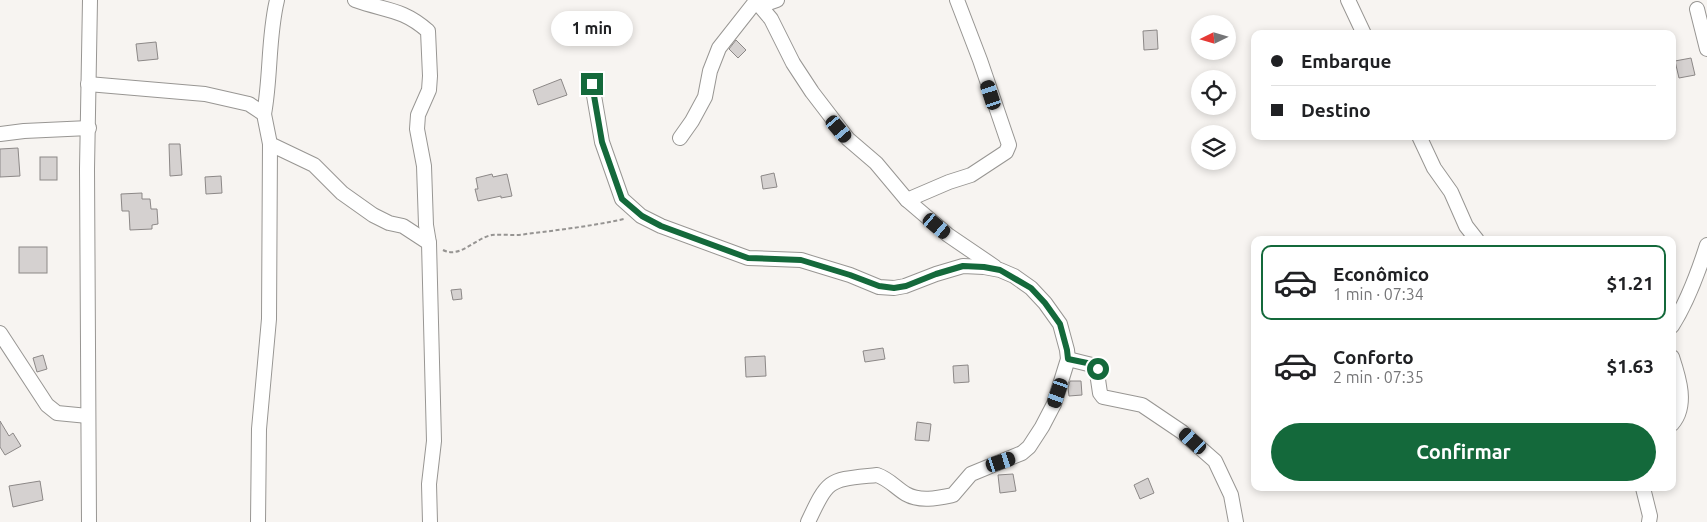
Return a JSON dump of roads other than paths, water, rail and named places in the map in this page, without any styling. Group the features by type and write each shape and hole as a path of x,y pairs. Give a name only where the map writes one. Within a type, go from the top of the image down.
{"street":[{"path":"89,522 87,169 90,0"},
{"path":"258,522 259,429 269,319 270,144 264,114 269,90 271,46 277,0"},
{"path":"355,0 399,12 416,21 428,31 429,90 418,115 417,129 424,166 426,226 429,243 434,441 429,484 430,522"},
{"path":"680,138 692,122 706,97 710,71 719,48 757,2 777,0"},
{"path":"907,200 971,175 1006,152 1009,145 957,0"},
{"path":"1348,0 1362,30"},
{"path":"757,2 771,18 793,62 831,119 848,139 876,163 907,200 959,243 1031,288 1060,324 1068,359 1054,404 1042,427 1022,454 971,474 953,495 933,498 914,498 877,475 836,480 824,490 808,522"},
{"path":"1697,10 1707,49"},
{"path":"88,84 205,94 249,104 264,114"},
{"path":"592,84 602,142 622,199 642,216 661,226 748,258 801,260 879,286 894,288 906,286 963,266 977,266 1000,270"},
{"path":"0,134 89,128"},
{"path":"1421,140 1434,168 1451,192 1466,226 1474,236"},
{"path":"270,144 314,165 342,193 366,210 389,223 402,226 429,243"},
{"path":"953,269 961,258 959,243"},
{"path":"1676,320 1695,279 1707,245"},
{"path":"0,333 46,405 57,413 88,416"},
{"path":"1068,359 1096,366 1098,369 1100,393 1103,396 1142,405 1182,432 1214,461 1231,495 1236,522"},
{"path":"1676,373 1681,394 1681,408 1676,417"},
{"path":"1644,491 1650,516 1649,522"}]}
